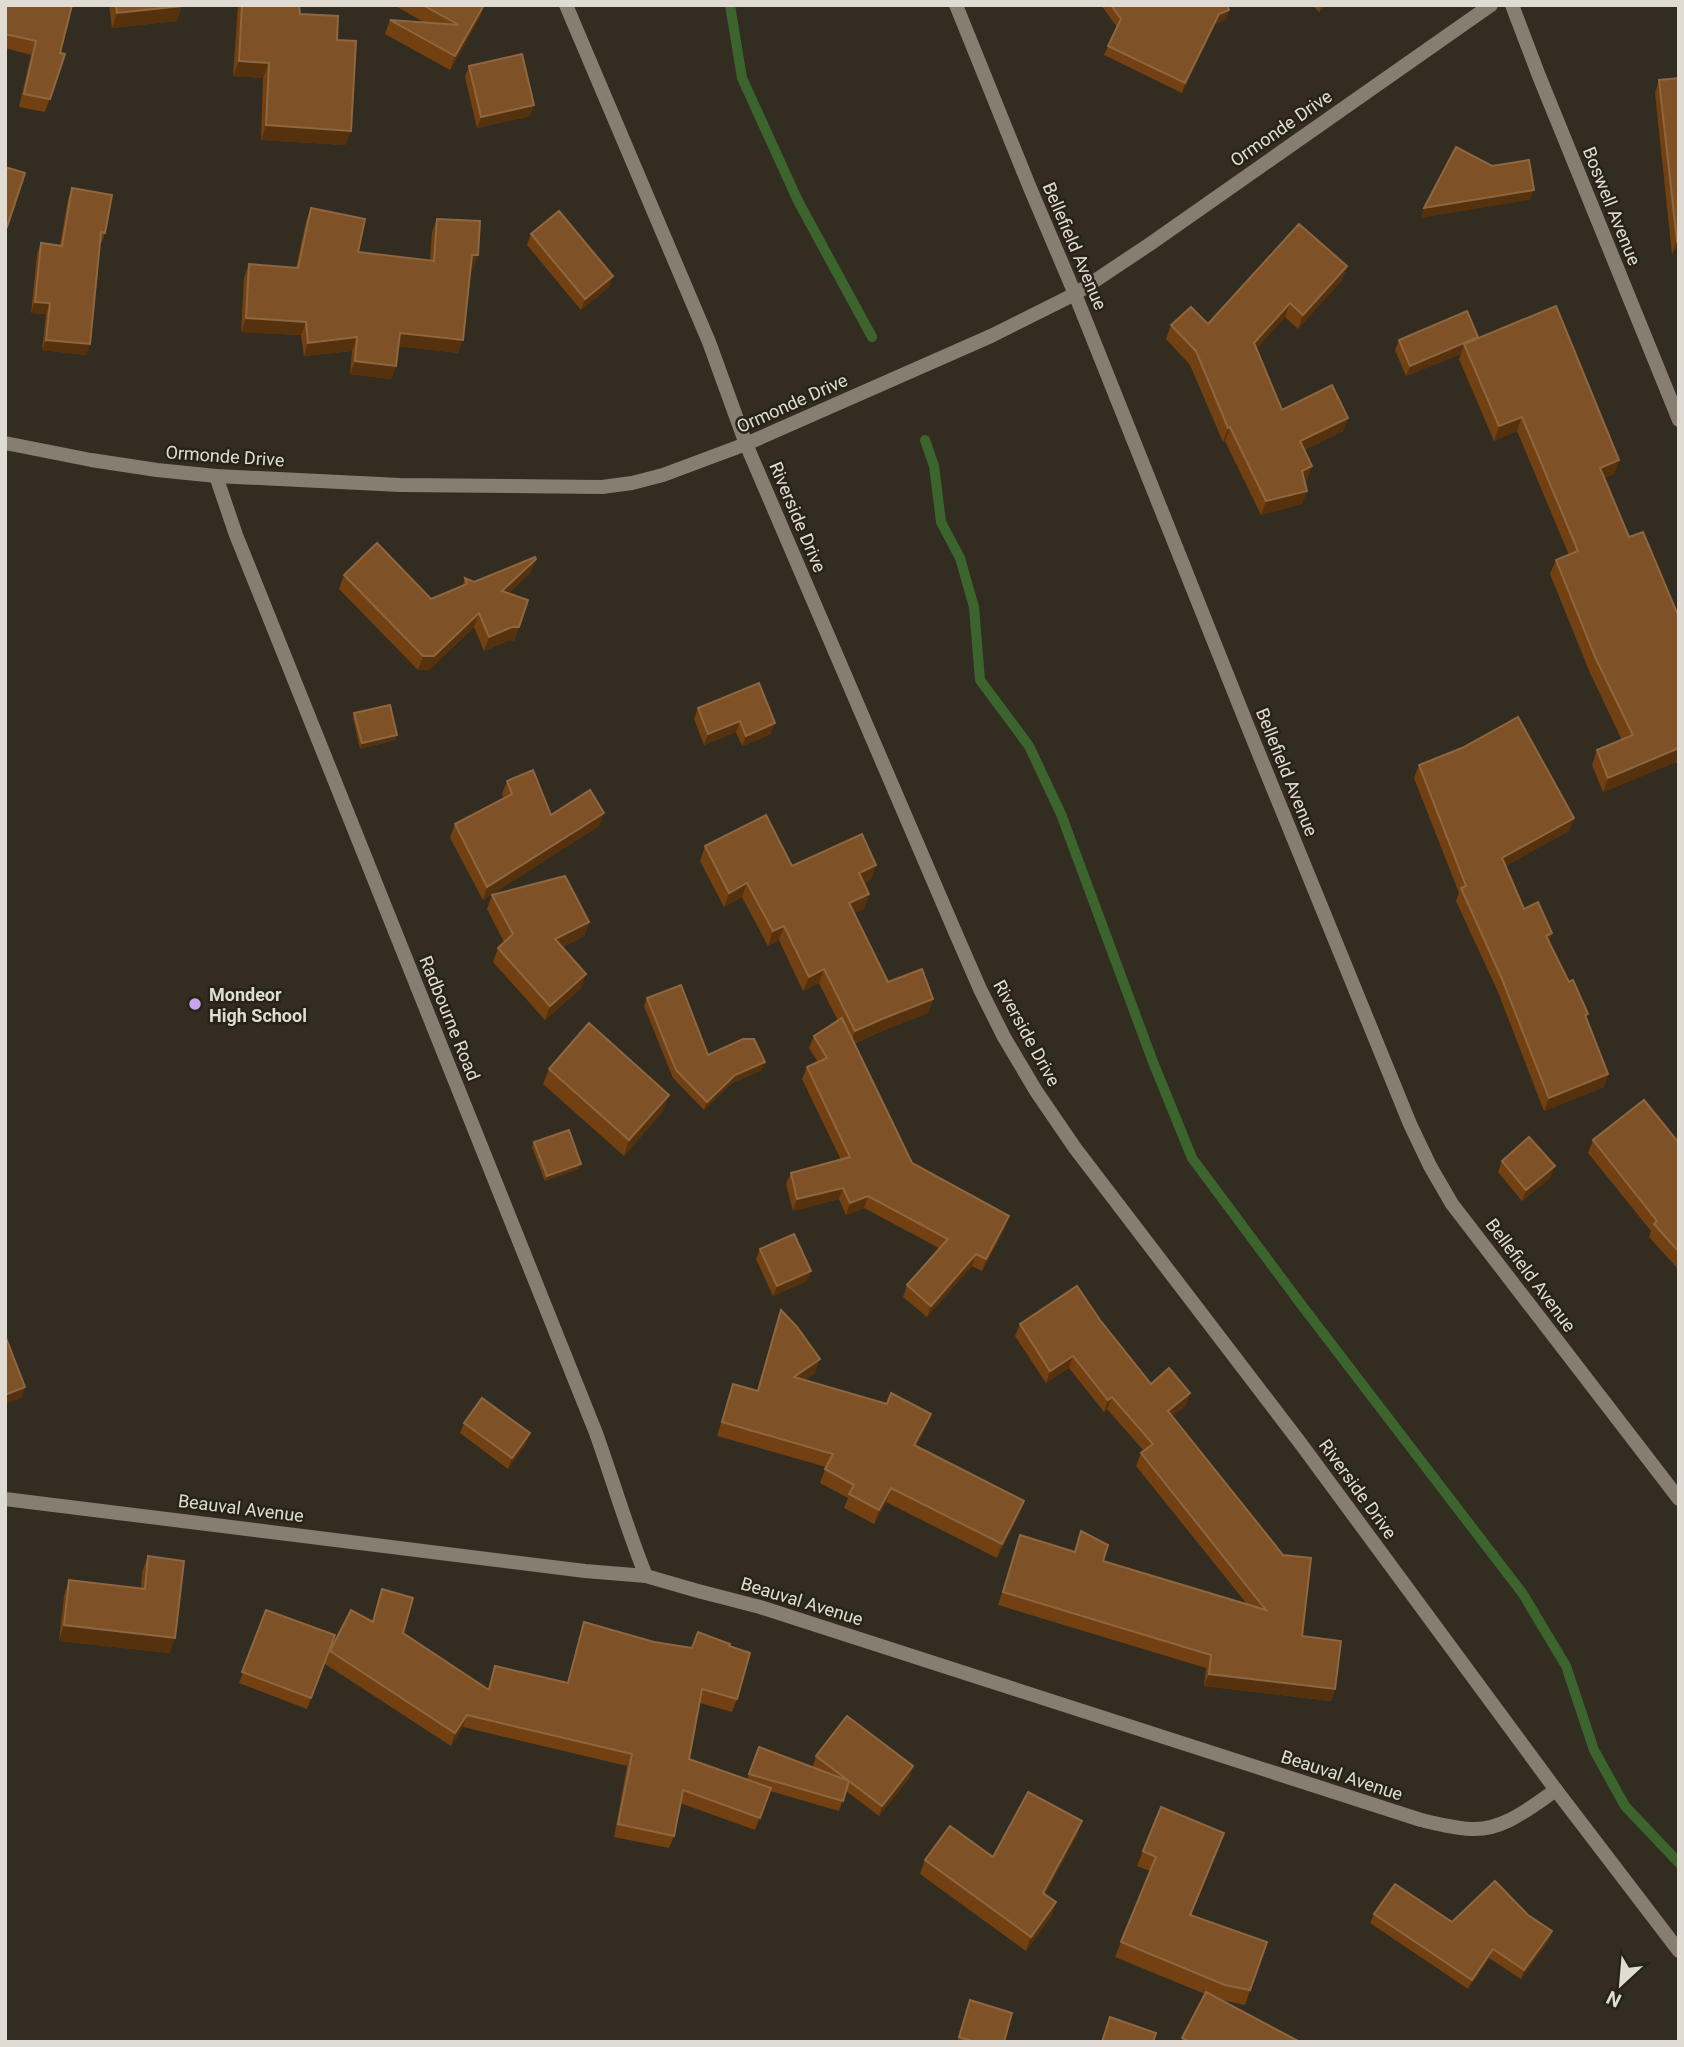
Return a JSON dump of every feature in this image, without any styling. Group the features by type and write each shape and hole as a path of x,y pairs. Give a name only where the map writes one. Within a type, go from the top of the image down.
{"street":[{"name":"Riverside Drive","path":"566,5 709,342 746,444 980,989 1004,1037 1036,1091 1075,1148 1292,1433 1556,1790 1679,1951"},
{"name":"Bellefield Avenue","path":"956,5 1410,1125 1452,1204 1679,1499"},
{"name":"Ormonde Drive","path":"5,443 157,470 216,476 387,485 602,487 632,484 663,475 746,444 991,336 1075,294 1491,5"},
{"name":"Boswell Avenue","path":"1512,5 1679,420"},
{"name":"Radbourne Road","path":"216,476 251,574 596,1433 646,1576"},
{"name":"Beauval Avenue","path":"5,1499 585,1571 646,1576 760,1607 1421,1820 1474,1830 1494,1827 1517,1816 1556,1790"}],"building":[{"path":"5,5 72,5 60,53 65,54 50,99 24,94 36,41 5,34"},
{"path":"116,5 182,5 182,6 117,13"},
{"path":"242,5 299,5 300,14 338,16 337,40 356,41 351,131 266,125 269,63 239,61"},
{"path":"423,5 484,5 455,56 390,20 459,25"},
{"path":"1111,5 1227,5 1229,10 1219,14 1185,83 1108,46 1121,19"},
{"path":"522,54 534,105 481,117 469,66"},
{"path":"1679,78 1679,238 1677,241 1659,80"},
{"path":"1456,147 1492,166 1529,160 1534,190 1424,208"},
{"path":"5,167 25,173 7,227 5,226"},
{"path":"72,188 112,195 105,233 101,232 90,344 46,340 50,303 35,302 41,243 62,246"},
{"path":"311,208 365,219 358,252 434,261 437,219 480,221 478,255 472,255 463,340 400,333 396,366 355,361 357,337 308,343 306,322 246,318 249,264 298,268"},
{"path":"559,211 613,276 585,299 531,234"},
{"path":"1299,224 1347,266 1303,315 1290,303 1254,343 1282,410 1332,385 1348,418 1300,441 1312,466 1302,471 1307,491 1266,501 1230,427 1228,428 1196,351 1171,325 1191,307 1208,324"},
{"path":"1556,306 1619,460 1600,468 1629,537 1643,532 1677,613 1679,612 1679,748 1608,778 1597,750 1633,735 1596,659 1556,560 1578,551 1522,417 1499,426 1464,344"},
{"path":"1467,311 1478,337 1410,366 1399,340"},
{"path":"377,543 431,599 467,584 465,578 474,582 535,557 536,559 502,591 528,600 519,627 512,627 489,637 479,613 434,656 423,656 344,575"},
{"path":"759,683 775,723 746,736 740,721 708,734 698,708"},
{"path":"390,705 397,735 362,743 354,713"},
{"path":"1518,717 1574,818 1502,858 1524,909 1538,902 1552,933 1546,936 1569,982 1573,980 1588,1014 1585,1015 1608,1074 1549,1098 1502,979 1461,888 1466,886 1419,765 1462,748"},
{"path":"533,770 551,815 590,790 604,813 487,887 455,824 512,794 507,781"},
{"path":"766,815 792,866 862,834 876,865 859,873 869,894 849,903 888,982 922,969 933,999 855,1031 824,969 809,977 784,926 773,931 747,883 729,893 705,846"},
{"path":"565,876 589,922 555,939 586,974 550,1006 498,948 513,934 492,895"},
{"path":"681,985 708,1055 743,1039 754,1039 765,1062 735,1075 707,1102 676,1070 647,998"},
{"path":"842,1018 912,1163 1009,1216 986,1259 976,1254 931,1306 907,1285 948,1239 868,1196 850,1203 843,1188 797,1199 791,1173 850,1157 807,1067 827,1058 814,1036"},
{"path":"589,1023 669,1095 629,1140 549,1069"},
{"path":"1644,1100 1679,1143 1679,1252 1654,1224 1657,1221 1593,1140"},
{"path":"569,1130 581,1164 547,1176 534,1142"},
{"path":"1529,1137 1555,1166 1526,1190 1502,1161"},
{"path":"794,1234 811,1271 777,1286 760,1249"},
{"path":"1077,1286 1100,1320 1151,1384 1169,1368 1190,1393 1168,1411 1283,1555 1311,1558 1302,1636 1341,1641 1335,1689 1209,1674 1211,1655 1003,1592 1020,1535 1075,1552 1081,1531 1108,1545 1103,1561 1266,1610 1141,1453 1153,1444 1112,1397 1108,1400 1073,1356 1050,1371 1020,1324"},
{"path":"781,1310 820,1359 794,1377 887,1404 891,1393 931,1414 914,1445 1024,1501 1002,1544 891,1488 879,1510 849,1494 854,1485 825,1469 833,1454 722,1422 733,1384 758,1391"},
{"path":"5,1339 25,1387 5,1395"},
{"path":"482,1398 530,1433 512,1458 464,1423"},
{"path":"148,1556 184,1561 175,1638 64,1625 69,1580 145,1589"},
{"path":"382,1589 413,1598 403,1633 489,1690 495,1666 568,1683 584,1622 654,1642 692,1648 698,1632 750,1653 737,1699 702,1689 689,1759 771,1788 760,1818 683,1790 674,1836 618,1824 632,1754 467,1715 455,1733 330,1651 351,1610 373,1622"},
{"path":"266,1610 335,1635 311,1698 242,1672"},
{"path":"847,1716 913,1766 882,1806 816,1756"},
{"path":"759,1747 849,1781 843,1801 749,1774"},
{"path":"1028,1792 1082,1821 1043,1893 1056,1902 1031,1937 925,1860 950,1826 993,1857"},
{"path":"1161,1807 1224,1833 1190,1915 1267,1942 1250,1990 1225,1985 1121,1942 1156,1857 1143,1851"},
{"path":"1495,1881 1528,1915 1552,1931 1524,1970 1493,1949 1472,1980 1374,1914 1395,1884 1452,1922"},
{"path":"1206,1992 1300,2042 1190,2042 1182,2038"},
{"path":"970,2000 1012,2013 1004,2042 975,2042 959,2037"},
{"path":"1110,2017 1156,2033 1153,2042 1102,2042"}],"waterway":[{"path":"730,5 742,78 798,201 872,337"},
{"path":"925,440 934,466 941,522 960,558 974,607 980,680 1029,746 1061,814 1153,1062 1192,1158 1523,1594 1566,1666 1594,1750 1625,1806 1679,1863"}],"place":[{"name":"Mondeor High School","path":"195,1004"}]}
